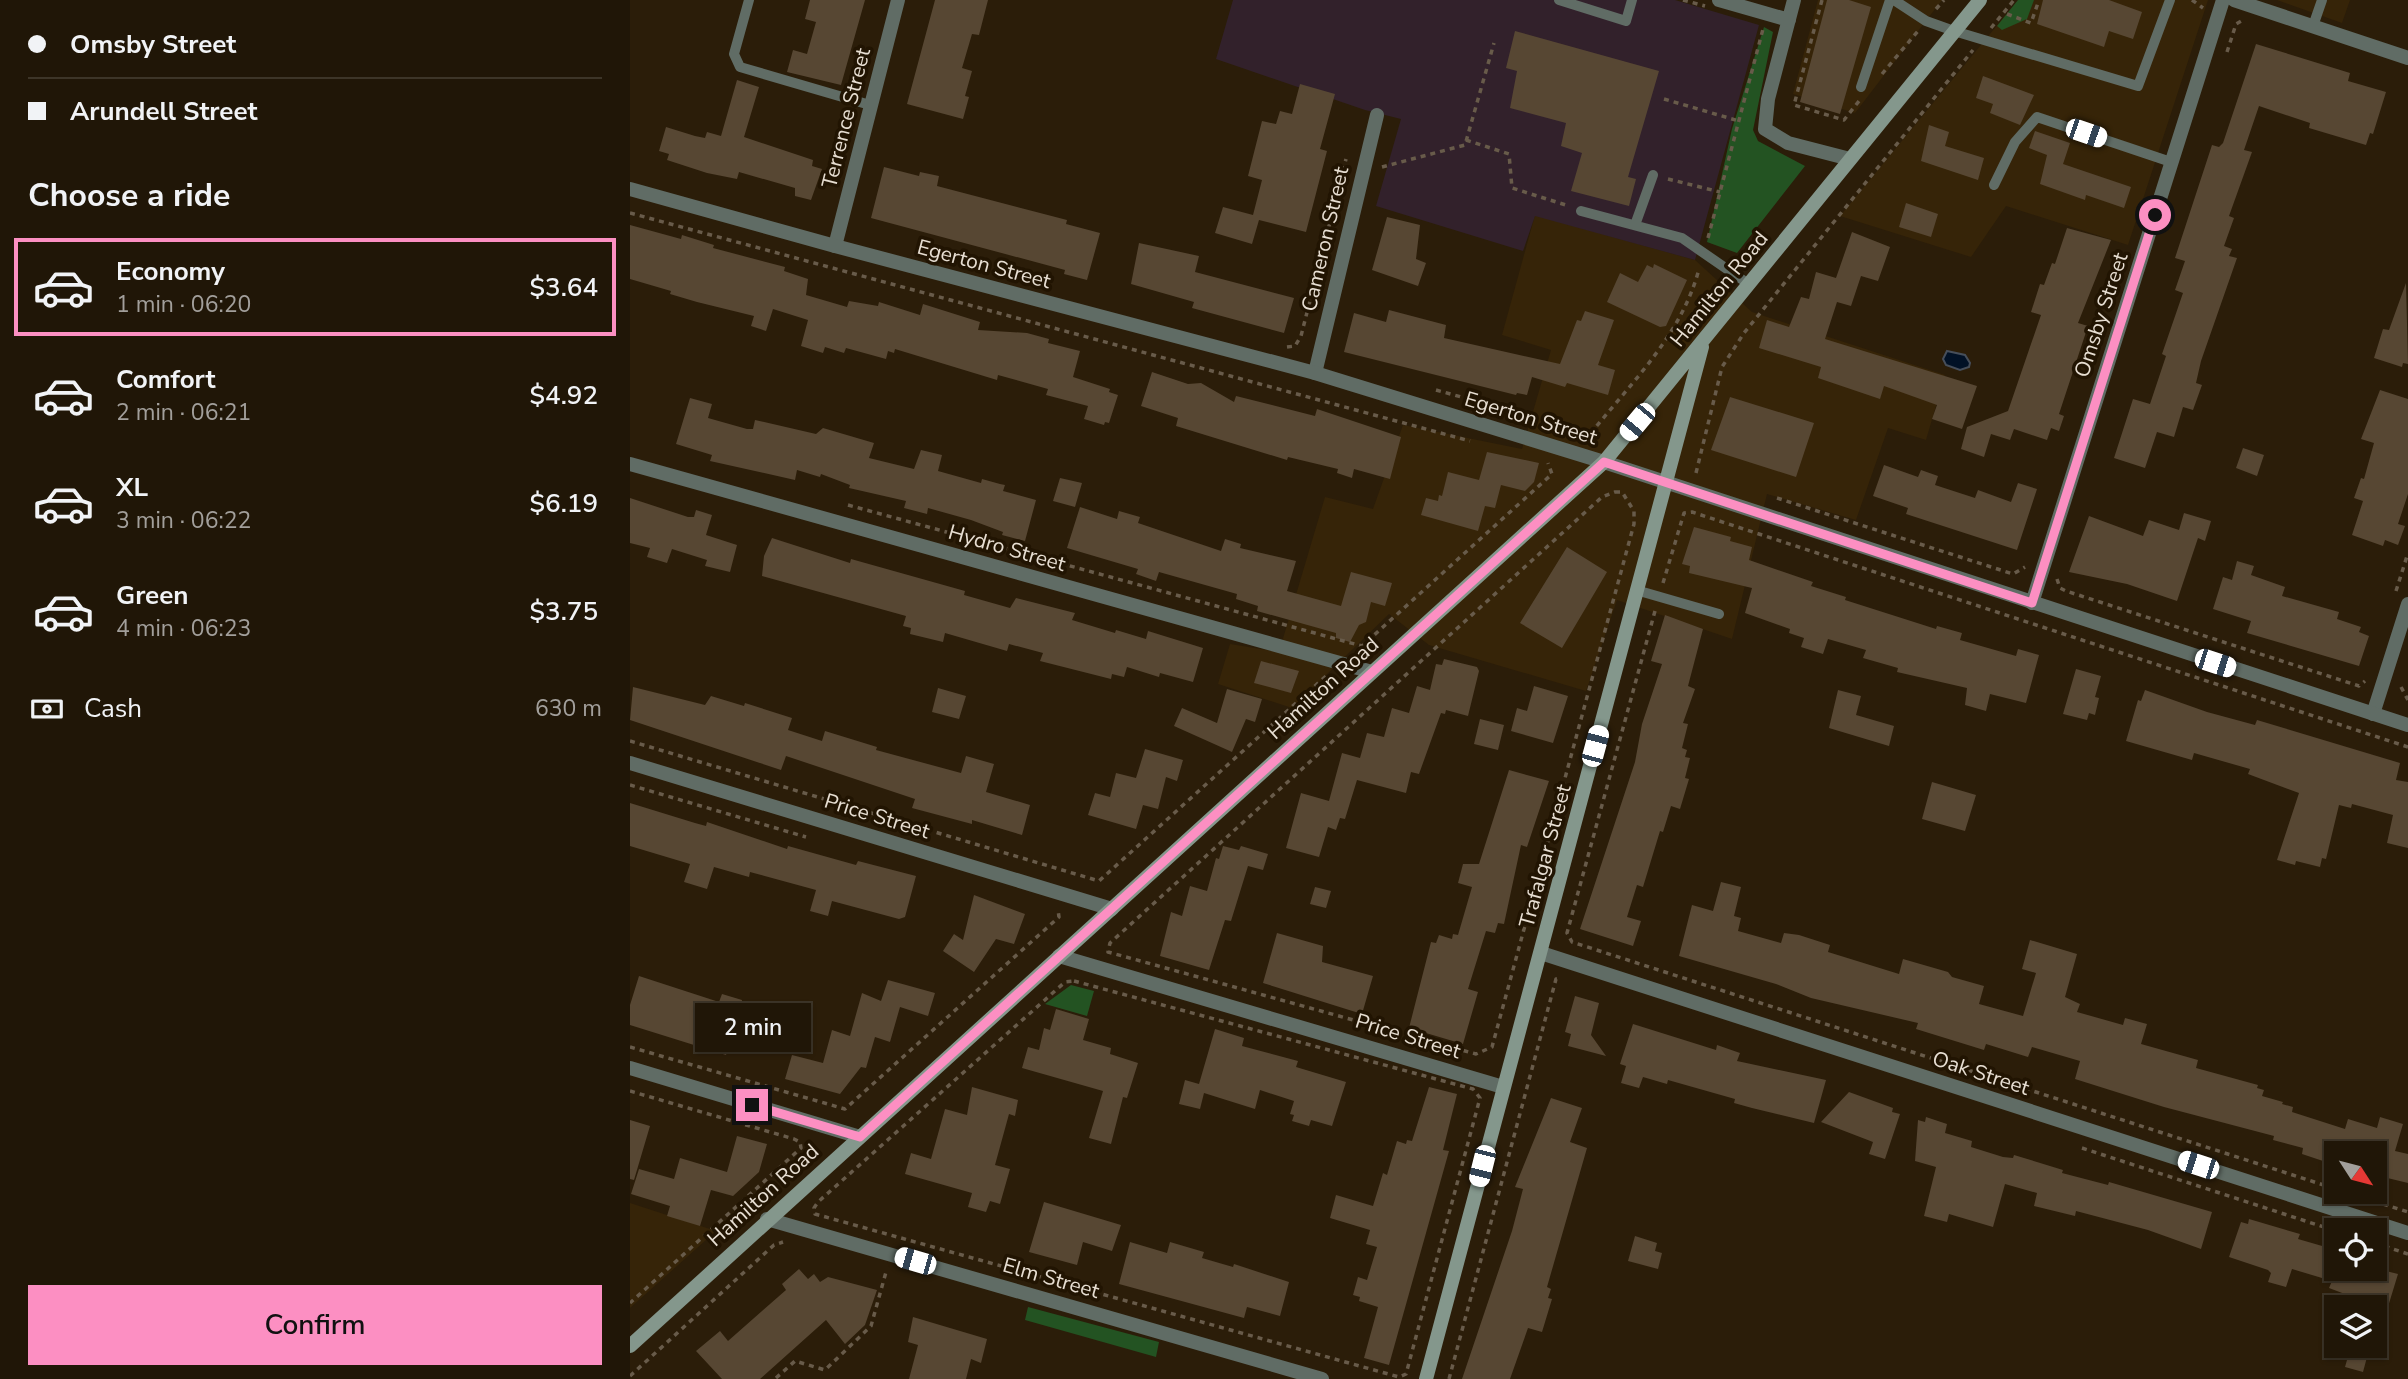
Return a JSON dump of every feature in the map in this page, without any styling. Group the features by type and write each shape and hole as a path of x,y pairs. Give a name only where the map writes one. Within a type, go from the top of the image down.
{"main road":[{"name":"Hamilton Road","path":"633,1339 860,1137 1604,462 1980,0"},
{"name":"Trafalgar Street","path":"1426,1379 1541,953 1663,483 1703,342"}],"street":[{"name":"Terrence Street","path":"835,246 898,0"},
{"path":"1719,0 1789,20"},
{"path":"1794,0 1766,107 1765,129 1788,144 1850,159"},
{"name":"Omsby Street","path":"2032,603 2223,0"},
{"path":"2234,0 2408,58"},
{"name":"Cameron Street","path":"1315,373 1377,115"},
{"name":"Egerton Street","path":"630,189 1315,373 1604,462 2408,725"},
{"name":"Hydro Street","path":"630,464 1372,672"},
{"path":"2372,714 2408,604"},
{"name":"Price Street","path":"630,763 1112,909"},
{"name":"Oak Street","path":"1541,953 2408,1233"},
{"name":"Price Street","path":"1059,956 1503,1087"},
{"path":"630,1068 860,1137"},
{"name":"Elm Street","path":"767,1219 1322,1379"}],"lane":[{"path":"749,0 734,54 740,67 870,105"},
{"path":"1559,0 1626,21 1632,0"},
{"path":"1861,87 1892,0 1926,22 2138,86 2170,0"},
{"path":"2313,26 2322,0"},
{"path":"1994,185 2015,142 2037,117 2171,162"},
{"path":"1635,225 1653,175"},
{"path":"1581,211 1682,238 1750,285"},
{"path":"1636,590 1719,614"}],"path":[{"path":"1794,105 1822,0"},
{"path":"1709,477 1696,473 1722,367 1729,356 1764,307 2014,0"},
{"path":"2007,14 2031,23 2039,0"},
{"path":"2192,0 2203,8 2204,17"},
{"path":"1434,390 1591,433 1678,324 1692,297 1768,14"},
{"path":"2223,63 2236,24"},
{"path":"1363,172 1465,145 1494,43"},
{"path":"1664,99 1739,121"},
{"path":"1466,140 1509,155 1512,188 1581,211"},
{"path":"1278,347 1295,346 1301,336 1348,152"},
{"path":"1653,175 1720,192"},
{"path":"630,213 1481,444"},
{"path":"843,503 1362,646 1552,474 1548,463 1535,459"},
{"path":"1615,492 1622,492 1630,500 1634,524 1492,1047 1476,1054 1108,952 1110,943 1120,933 1602,497 1615,492"},
{"path":"1773,497 2013,574 2020,572 2029,557"},
{"path":"2324,1185 1572,942 1567,933 1684,513 1692,512 2408,747"},
{"path":"2392,603 2408,553"},
{"path":"2061,566 2057,580 2060,588 2066,591 2359,686 2368,676"},
{"path":"630,741 1099,881 1326,677"},
{"path":"2400,686 2408,700"},
{"path":"630,785 815,839"},
{"path":"630,1047 845,1109 1059,916 1058,909"},
{"path":"1449,1379 1556,979 1564,978"},
{"path":"1074,981 1474,1089 1480,1098 1408,1369 1399,1377 1005,1269 818,1217 814,1208 1065,982 1074,981"},
{"path":"630,1091 794,1139 800,1142 801,1148 630,1303"},
{"path":"2075,1146 2324,1227"},
{"path":"2383,1204 2408,1212"},
{"path":"630,1376 774,1245 796,1244"},
{"path":"2387,1248 2408,1254"},
{"path":"776,1378 795,1361 825,1370 870,1326 887,1270 895,1272"}],"shaded area":[{"path":"1233,0 1675,0 1759,25 1695,260 1535,216 1523,251 1376,206 1401,119 1365,110 1216,59"},
{"path":"1818,0 1942,0 1855,113 1793,94"},
{"path":"2018,0 2208,0 2128,245 2006,206 1971,257 1840,216"},
{"path":"2277,0 2350,0 2342,23"},
{"path":"1535,215 1695,260 1752,312 1945,375 1926,440 1888,428 1856,520 1767,494 1732,639 1617,600 1586,691 1429,645 1389,614 1292,708 1218,684 1230,644 1279,652 1325,497 1373,509 1403,425 1522,449 1551,350 1502,335"},
{"path":"630,1203 716,1231 630,1308"}],"green space":[{"path":"2018,0 2034,0 2027,19 2002,30 1997,26"},
{"path":"1764,27 1773,32 1753,130 1758,141 1805,166 1737,253 1707,242 1732,129"},
{"path":"1071,985 1094,991 1087,1016 1045,1004"},
{"path":"1028,1307 1159,1342 1156,1357 1025,1320"}],"water":[{"path":"1947,351 1965,355 1970,363 1969,367 1960,370 1946,365 1943,359"}],"building":[{"path":"810,0 865,0 841,85 787,72 793,50 807,54 816,22 805,19"},
{"path":"935,0 988,0 979,35 972,34 962,68 972,71 965,96 969,97 963,119 907,104"},
{"path":"1827,0 1849,0 1871,7 1840,114 1800,102"},
{"path":"2043,0 2109,0 2142,12 2133,39 2109,31 2104,47 2037,24"},
{"path":"1515,31 1659,71 1628,177 1636,179 1629,206 1571,191 1582,153 1561,146 1566,123 1510,108 1517,71 1506,68"},
{"path":"2256,44 2350,73 2348,81 2386,92 2373,134 2370,133 2366,145 2309,128 2310,123 2259,106 2244,150 2252,152 2229,216 2234,218 2224,246 2232,249 2229,256 2237,258 2201,361 2196,383 2202,385 2193,410 2183,407 2174,437 2157,432 2145,468 2114,458 2133,399 2150,404 2166,356 2162,354 2183,293 2175,290 2185,261 2175,258 2212,145 2219,147 2223,143"},
{"path":"1983,76 2034,95 2020,125 1990,113 1993,104 1976,98"},
{"path":"737,80 759,87 744,137 813,160 812,166 822,169 811,200 795,196 795,188 739,172 737,179 707,173 667,160 669,154 659,151 666,127 705,138 707,132 721,136"},
{"path":"1300,84 1335,94 1320,149 1327,151 1306,232 1259,220 1252,244 1215,233 1223,207 1253,215 1262,180 1248,176 1262,121 1276,124 1280,111 1292,114"},
{"path":"1929,125 1949,132 1945,146 1984,158 1978,180 1921,161"},
{"path":"2035,131 2070,143 2063,164 2131,187 2124,208 2086,195 2085,200 2040,184 2047,155 2029,148"},
{"path":"884,167 919,176 920,172 939,176 937,186 1067,220 1066,224 1100,233 1087,280 1064,274 1065,270 871,218"},
{"path":"1906,203 1938,214 1931,237 1899,227"},
{"path":"1387,217 1420,225 1416,259 1426,263 1418,286 1372,270"},
{"path":"630,225 681,239 682,235 714,245 713,248 785,267 784,271 808,279 806,295 847,307 849,301 878,306 879,302 920,315 923,304 980,322 978,330 1027,333 1049,339 1048,343 1080,351 1073,377 1110,389 1109,392 1118,395 1109,423 1105,422 1104,425 1084,419 1088,406 1046,395 1048,389 998,375 997,380 895,349 894,353 888,351 886,359 846,348 844,353 825,347 823,353 801,346 808,320 773,309 766,331 751,326 754,316 670,294 671,291 630,279"},
{"path":"2067,228 2111,240 2078,323 2088,326 2059,414 2064,416 2059,431 2051,428 2047,440 2014,429 2010,440 1991,434 1984,457 1961,449 1967,427 2008,411 2041,315 2031,312 2040,284 2044,285 2052,263 2055,264"},
{"path":"1852,232 1890,247 1878,281 1861,276 1851,306 1837,302 1825,339 1977,386 1962,429 1932,419 1937,405 1884,386 1880,399 1818,378 1821,367 1759,348 1767,320 1789,327 1801,297 1809,299 1816,272 1836,278"},
{"path":"1139,243 1199,256 1195,272 1294,298 1284,333 1192,308 1194,302 1131,284"},
{"path":"1654,264 1687,280 1666,326 1660,327 1607,302 1620,273 1638,282 1647,265 1653,268"},
{"path":"2406,283 2408,364 2403,363 2402,367 2374,358 2383,329 2389,330"},
{"path":"1389,310 1446,325 1444,338 1560,364 1577,320 1581,321 1585,311 1614,320 1598,365 1615,370 1608,395 1567,383 1565,387 1532,377 1527,395 1516,395 1344,352 1354,313 1386,322"},
{"path":"1152,372 1188,384 1201,383 1234,402 1236,396 1315,416 1317,409 1401,437 1390,479 1354,469 1352,478 1337,473 1338,469 1288,457 1287,460 1176,426 1178,418 1141,406"},
{"path":"2380,390 2408,399 2408,494 2398,524 2405,526 2398,545 2385,540 2383,546 2352,535 2363,501 2354,498 2361,478 2364,479 2374,443 2361,439"},
{"path":"1730,397 1814,423 1796,477 1711,450"},
{"path":"690,398 712,404 708,418 747,429 753,429 755,420 816,434 823,428 874,443 869,458 914,469 921,450 942,455 938,471 981,483 982,479 1005,485 1003,491 1036,500 1025,541 1002,535 1003,532 971,520 928,508 927,514 904,508 906,501 849,488 850,485 821,474 820,477 797,470 795,480 710,461 712,455 676,444"},
{"path":"2243,448 2264,455 2257,476 2236,468"},
{"path":"1487,452 1539,463 1534,482 1525,491 1501,485 1495,508 1485,506 1478,531 1421,515 1426,498 1438,501 1439,495 1442,496 1448,472 1479,480"},
{"path":"1884,465 1918,477 1921,470 1938,476 1935,485 1975,498 1978,490 2011,502 2018,483 2037,489 2017,550 1906,514 1908,508 1873,496"},
{"path":"1060,478 1082,483 1075,507 1053,501"},
{"path":"630,498 688,517 694,517 696,510 712,515 706,535 737,545 730,572 705,566 707,560 672,549 667,563 647,557 650,548 630,543"},
{"path":"1080,507 1117,519 1119,511 1140,517 1138,523 1221,551 1225,539 1241,544 1240,548 1296,561 1287,591 1341,606 1351,572 1392,583 1385,606 1371,602 1366,622 1359,625 1350,642 1336,638 1336,633 1257,611 1258,606 1236,599 1237,594 1159,572 1156,581 1136,574 1138,569 1067,548"},
{"path":"2184,513 2211,521 2205,541 2198,538 2177,601 2127,584 2069,572 2089,516 2143,536 2149,520 2179,530"},
{"path":"1694,527 1731,537 1730,541 1752,547 1749,560 1813,582 1811,586 1846,597 1845,600 1936,629 1937,626 1962,633 1960,640 2016,656 2018,649 2039,655 2026,703 1990,694 1986,711 1965,705 1967,688 1897,672 1898,668 1863,658 1866,650 1828,639 1823,654 1801,647 1804,638 1789,633 1790,629 1745,613 1752,588 1689,573 1690,566 1682,564"},
{"path":"772,538 850,563 851,559 965,591 964,595 1010,608 1016,598 1075,613 1072,620 1115,633 1116,630 1146,639 1148,631 1203,648 1193,682 1160,673 1159,677 1127,667 1124,677 1112,674 1111,679 1040,661 1043,653 1009,644 1007,651 945,633 943,642 910,634 911,628 903,626 906,616 762,576 764,556"},
{"path":"1567,547 1607,572 1562,648 1520,623"},
{"path":"2237,561 2254,566 2251,575 2285,587 2282,596 2339,612 2337,619 2361,627 2359,632 2369,636 2359,666 2247,633 2251,621 2213,609 2223,577 2232,580"},
{"path":"1665,615 1703,629 1688,686 1695,689 1683,723 1688,724 1682,748 1687,750 1685,757 1690,758 1685,778 1689,779 1680,809 1671,806 1663,832 1660,831 1643,887 1637,885 1627,917 1641,921 1633,946 1580,929 1635,762 1642,724 1662,664 1651,661"},
{"path":"1444,659 1477,667 1479,671 1468,716 1446,710 1445,714 1441,713 1419,774 1411,772 1406,793 1357,780 1345,819 1340,818 1336,830 1328,827 1319,857 1286,848 1301,793 1329,801 1342,753 1360,758 1367,733 1384,737 1392,708 1409,713 1417,686 1430,690 1436,664 1442,665"},
{"path":"1261,661 1299,671 1291,693 1254,683"},
{"path":"2076,669 2101,676 2095,697 2099,698 2095,715 2089,713 2087,720 2063,714"},
{"path":"1534,686 1568,696 1553,743 1511,731 1517,708 1527,711"},
{"path":"633,687 705,705 711,696 744,706 745,703 792,718 788,730 822,741 825,731 877,747 876,750 961,773 966,756 994,764 986,792 1030,805 1022,835 972,820 972,824 912,808 915,799 786,756 781,770 630,720"},
{"path":"938,688 966,696 959,719 932,712"},
{"path":"1227,689 1262,699 1255,722 1246,719 1232,752 1174,726 1182,708 1217,723"},
{"path":"1838,690 1861,696 1856,715 1894,726 1889,746 1829,728"},
{"path":"2145,690 2207,712 2255,725 2257,720 2400,763 2396,780 2408,782 2408,848 2387,843 2393,815 2352,804 2351,808 2339,805 2326,859 2322,858 2320,867 2277,860 2299,793 2248,774 2250,769 2194,753 2192,760 2126,741 2138,700 2141,701"},
{"path":"1480,719 1504,725 1498,750 1474,744"},
{"path":"1145,749 1183,760 1177,781 1166,777 1158,809 1143,805 1136,829 1088,815 1095,793 1110,797 1116,773 1136,778"},
{"path":"1509,770 1549,781 1527,847 1521,845 1504,924 1498,923 1495,933 1486,931 1468,989 1478,992 1463,1044 1409,1028 1431,942 1436,943 1439,935 1452,939 1453,934 1458,935 1472,887 1458,883 1463,864 1479,864"},
{"path":"1932,782 1976,795 1965,831 1922,819"},
{"path":"630,803 706,826 707,822 787,849 788,846 856,865 858,861 916,876 905,917 899,919 832,901 828,916 810,911 816,890 750,872 749,877 714,867 707,889 684,882 690,864 630,846"},
{"path":"1223,846 1239,850 1241,846 1268,854 1263,870 1248,866 1231,921 1225,920 1209,970 1160,956 1171,912 1182,916 1190,886 1207,891 1216,858 1219,859"},
{"path":"1721,882 1741,887 1734,916 1741,918 1738,931 1781,943 1784,933 1799,935 1830,945 1828,952 1899,974 1903,959 1948,972 1952,977 1984,986 1979,1004 2023,1016 2036,973 2022,969 2030,940 2077,954 2065,997 2080,1004 2077,1012 2123,1025 2125,1018 2147,1024 2141,1044 2198,1060 2196,1068 2258,1085 2257,1088 2264,1090 2262,1096 2293,1107 2292,1112 2345,1129 2348,1119 2377,1128 2380,1117 2403,1124 2395,1151 2408,1154 2408,1183 2387,1178 2387,1141 2324,1141 2324,1161 2302,1154 2303,1148 2273,1140 2274,1136 2164,1107 2075,1079 2080,1061 2032,1047 2028,1057 1986,1044 1984,1050 1916,1029 1918,1023 1811,998 1776,984 1679,956 1692,905 1713,911"},
{"path":"1315,887 1331,891 1326,908 1310,904"},
{"path":"974,895 1025,914 1014,944 996,939 974,972 943,951 954,934 963,940"},
{"path":"1277,933 1323,946 1322,962 1373,976 1362,1014 1263,983"},
{"path":"639,976 719,1002 722,994 742,1000 741,1009 766,1017 755,1051 730,1043 726,1055 630,1025 630,1005"},
{"path":"888,980 935,993 928,1016 900,1007 890,1042 875,1037 866,1068 861,1067 840,1094 785,1079 792,1055 823,1063 832,1030 850,1036 862,993 881,1001"},
{"path":"1575,996 1599,1003 1591,1035 1606,1056 1568,1046 1571,1034 1565,1032"},
{"path":"1056,1009 1089,1019 1083,1040 1111,1048 1110,1054 1138,1063 1127,1098 1123,1097 1111,1144 1089,1138 1103,1091 1022,1068 1028,1047 1039,1050 1044,1028 1050,1030"},
{"path":"1633,1024 1716,1050 1717,1045 1740,1053 1737,1061 1826,1080 1814,1123 1734,1103 1735,1099 1668,1080 1667,1084 1643,1077 1639,1088 1621,1083 1626,1066 1620,1064"},
{"path":"1215,1029 1244,1038 1242,1046 1298,1061 1296,1067 1346,1082 1332,1126 1311,1120 1309,1126 1292,1121 1294,1115 1290,1114 1294,1101 1260,1090 1255,1109 1204,1093 1200,1109 1179,1104 1185,1080 1199,1084"},
{"path":"972,1087 1018,1100 1015,1116 1009,1114 995,1165 1010,1169 1000,1204 990,1201 986,1212 968,1207 972,1193 905,1174 911,1153 931,1159 945,1109 967,1115"},
{"path":"1429,1087 1457,1094 1443,1150 1449,1151 1389,1365 1364,1358 1378,1307 1359,1301 1360,1297 1353,1295 1358,1277 1367,1280 1377,1247 1366,1244 1370,1230 1330,1218 1336,1195 1373,1206 1383,1173 1387,1175 1397,1141 1406,1144 1407,1140 1412,1141"},
{"path":"1849,1092 1893,1108 1892,1112 1900,1114 1885,1159 1869,1154 1873,1142 1821,1122"},
{"path":"1551,1098 1582,1108 1570,1142 1587,1148 1547,1287 1551,1289 1548,1298 1552,1299 1542,1332 1528,1328 1510,1379 1462,1379 1512,1231 1523,1189 1515,1187"},
{"path":"1926,1117 1947,1124 1945,1133 1972,1141 1971,1147 2003,1157 2013,1158 2014,1155 2063,1170 2062,1173 2108,1185 2109,1182 2212,1212 2201,1249 2148,1230 2076,1211 2075,1216 2034,1206 2037,1193 2005,1184 1993,1227 1949,1214 1947,1222 1924,1216 1936,1167 1915,1161 1918,1120 1925,1122"},
{"path":"630,1120 650,1126 634,1180 630,1179"},
{"path":"737,1136 767,1144 759,1172 733,1196 711,1190 700,1226 667,1216 670,1206 631,1194 639,1169 674,1179 680,1158 727,1172"},
{"path":"1044,1202 1121,1225 1112,1251 1083,1242 1077,1265 1029,1252"},
{"path":"2249,1219 2300,1234 2298,1239 2324,1247 2324,1279 2292,1269 2286,1287 2268,1282 2271,1273 2268,1270 2229,1257 2241,1222 2248,1224"},
{"path":"1635,1236 1657,1243 1655,1251 1662,1253 1658,1269 1628,1261"},
{"path":"1130,1242 1167,1253 1170,1242 1204,1252 1202,1258 1233,1267 1234,1264 1289,1282 1280,1316 1247,1307 1244,1318 1119,1284"},
{"path":"799,1269 808,1279 814,1274 820,1282 828,1277 877,1290 865,1325 845,1344 826,1320 760,1379 722,1379 696,1351 720,1331 728,1341 786,1290 782,1284"},
{"path":"2387,1271 2398,1274 2387,1310 2387,1295 2347,1295 2329,1288 2332,1281 2387,1281"},
{"path":"913,1317 987,1339 981,1363 971,1359 966,1379 909,1379 918,1345 908,1342"},
{"path":"2348,1358 2367,1358 2363,1372 2345,1367"}],"route":[{"path":"752,1105 860,1137 1604,462 2032,603 2155,215"}]}
